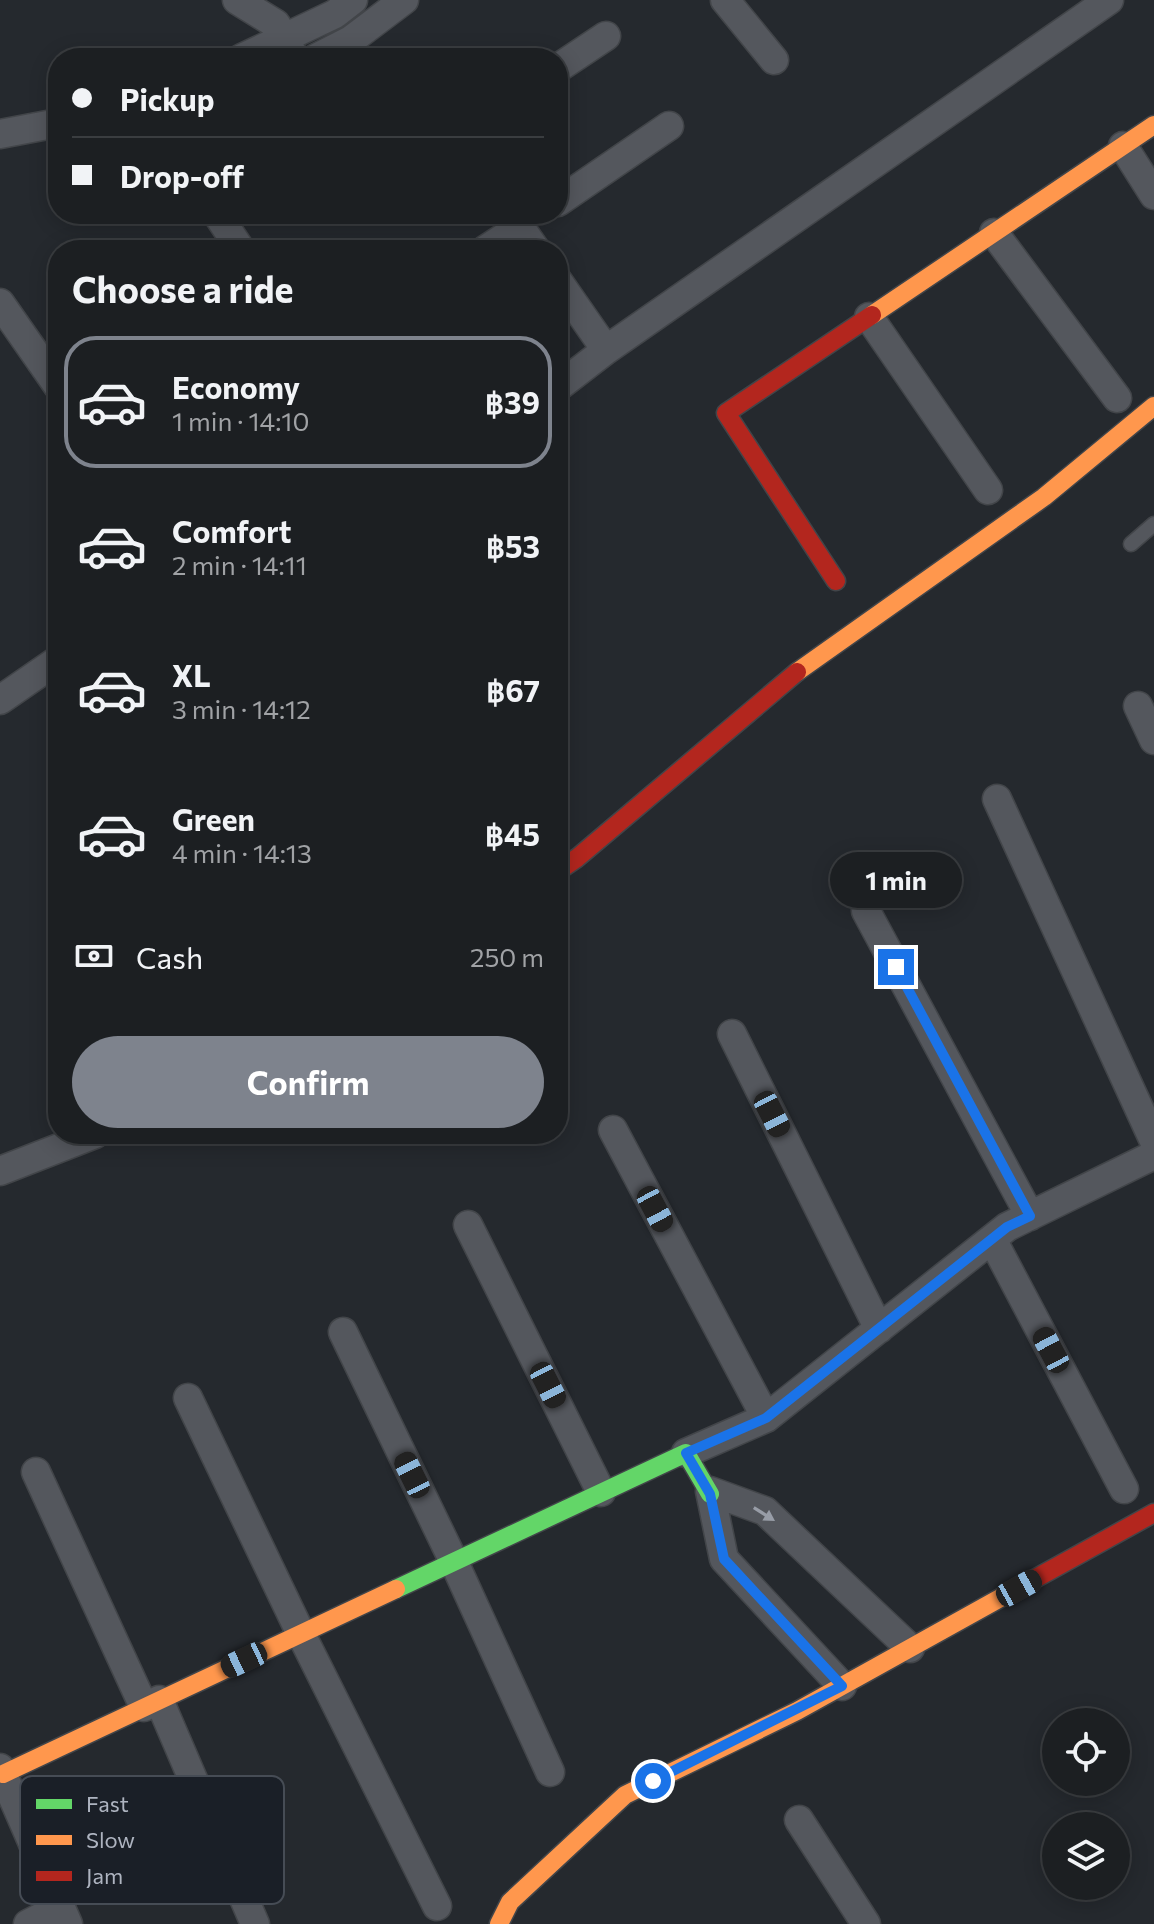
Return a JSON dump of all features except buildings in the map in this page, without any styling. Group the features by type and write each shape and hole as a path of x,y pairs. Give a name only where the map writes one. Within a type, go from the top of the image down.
{"street":[{"path":"237,0 276,24 290,48 344,7 359,48"},
{"path":"360,48 404,0"},
{"path":"725,0 774,60"},
{"path":"568,379 1109,0"},
{"path":"568,61 606,36"},
{"path":"0,134 48,125"},
{"path":"836,581 726,413 1154,125"},
{"path":"568,195 669,126"},
{"path":"1123,146 1154,195"},
{"path":"508,240 532,230"},
{"path":"994,233 1117,398"},
{"path":"568,295 606,350"},
{"path":"0,303 48,372"},
{"path":"869,317 988,490"},
{"path":"568,864 812,660 1044,497 1148,410"},
{"path":"0,700 48,667"},
{"path":"1138,706 1154,740"},
{"path":"997,799 1154,1141"},
{"path":"866,911 1030,1216"},
{"path":"732,1034 879,1329"},
{"path":"613,1130 766,1418"},
{"path":"0,1171 69,1144"},
{"path":"20,1815 1,1771 766,1418 1007,1227 1154,1155"},
{"path":"468,1225 601,1492"},
{"path":"992,1239 1124,1489"},
{"path":"343,1332 454,1562 550,1772"},
{"path":"188,1398 301,1634 437,1906"},
{"path":"686,1453 710,1494 724,1559 842,1686"},
{"path":"36,1472 185,1776"},
{"path":"710,1494 710,1491 765,1511 910,1648"},
{"path":"499,1924 510,1902 625,1795 797,1711 1154,1513"},
{"path":"799,1820 866,1924"},
{"path":"246,1904 255,1924"},
{"path":"28,1924 64,1916"}],"lane":[{"path":"1148,410 1154,432"},
{"path":"1131,544 1154,524"}],"traffic: fast":[{"path":"396,1589 686,1453 710,1494"}],"traffic: slow":[{"path":"872,315 1154,125"},
{"path":"797,672 1044,497 1154,406"},
{"path":"499,1924 510,1902 625,1795 797,1711 1029,1582"},
{"path":"3,1774 396,1589"}],"traffic: jam":[{"path":"836,581 726,413 872,315"},
{"path":"568,864 797,672"},
{"path":"1029,1582 1154,1513"}],"route":[{"path":"653,1781 842,1686 724,1559 710,1494 686,1453 766,1418 1007,1227 1030,1216 896,967"}]}
